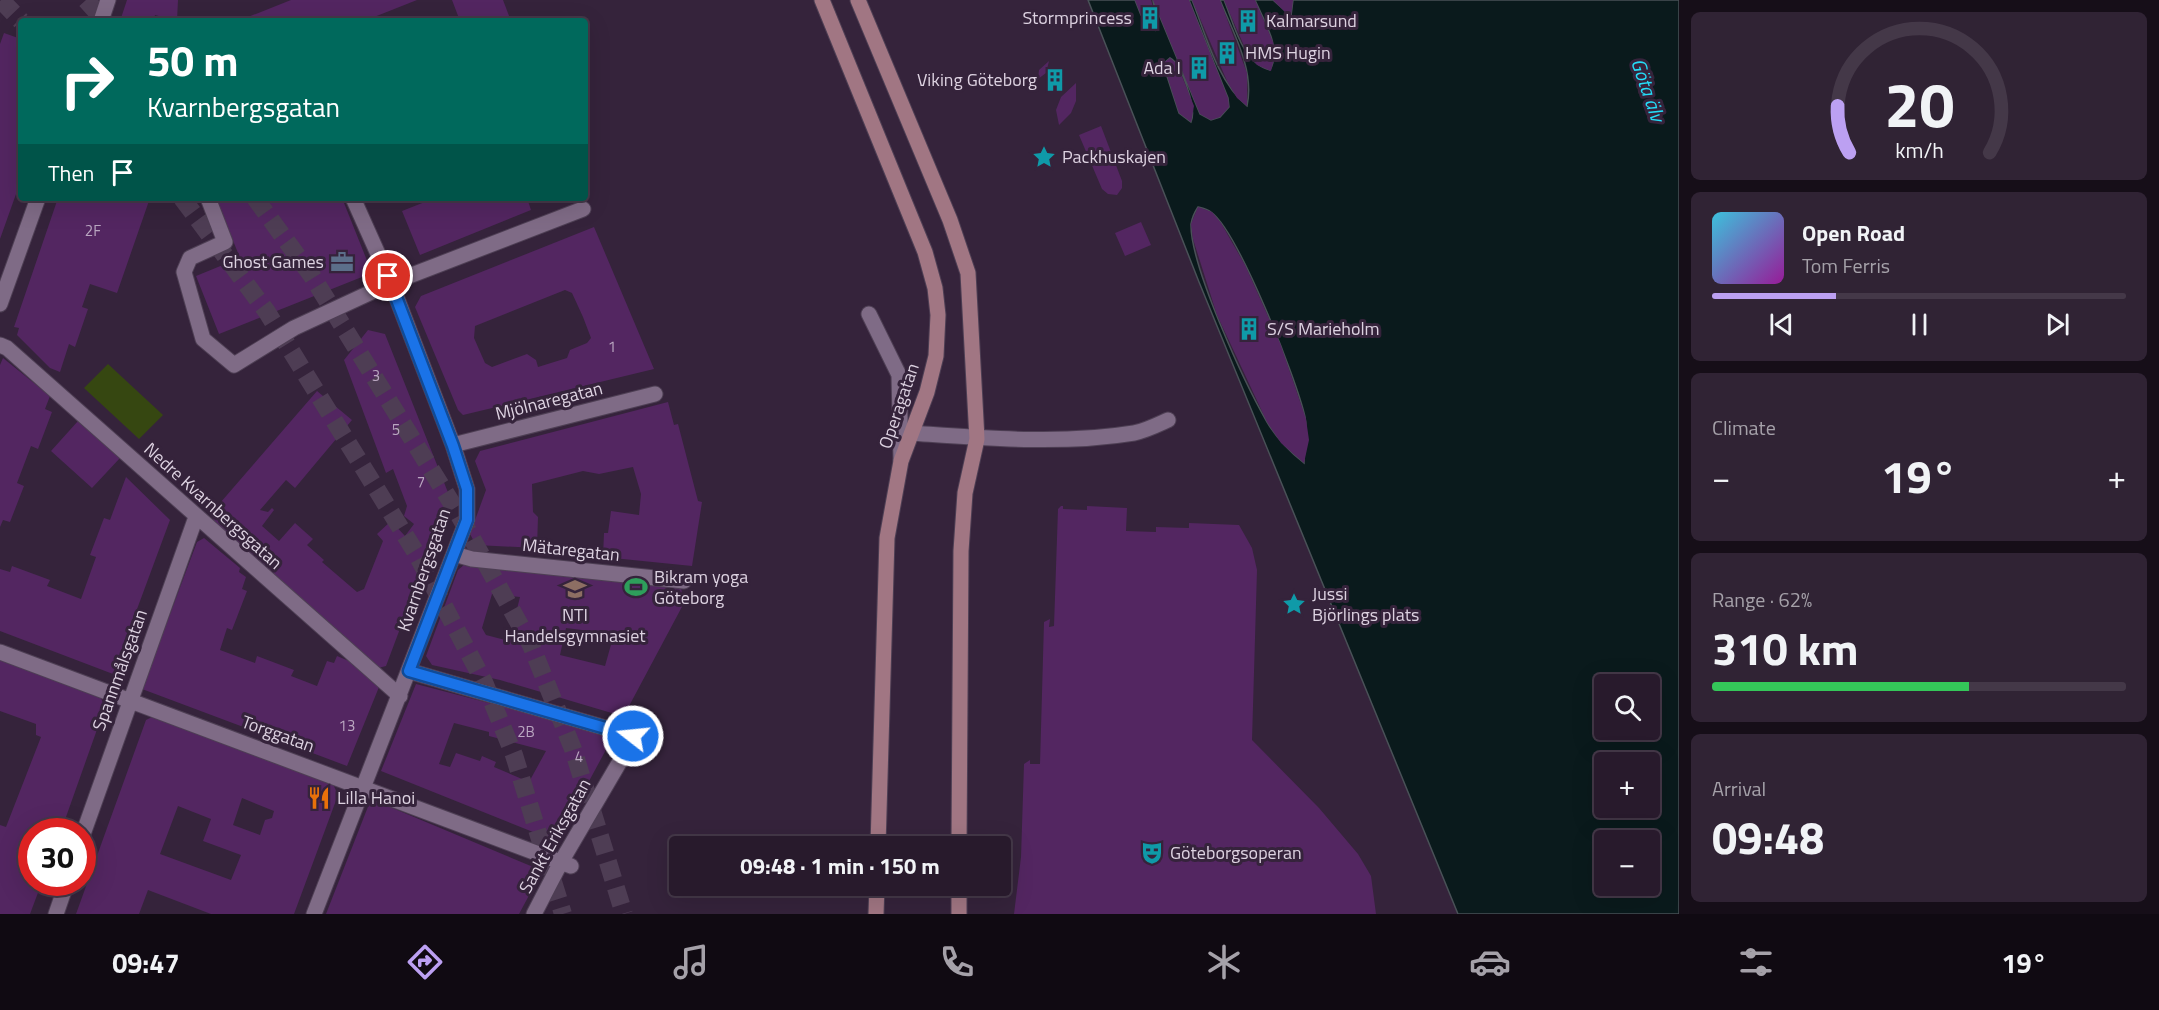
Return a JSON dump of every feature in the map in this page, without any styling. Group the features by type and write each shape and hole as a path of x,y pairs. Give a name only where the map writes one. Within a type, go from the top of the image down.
{"street":[{"path":"102,18 108,0"},
{"name":"Operagatan","path":"822,0 922,243 935,288 938,315 936,356 927,392 901,461 887,538 878,836"},
{"path":"858,0 950,220 968,273 977,439 964,493 961,551 959,836"},
{"path":"0,304 37,201"},
{"path":"209,201 225,242 190,258 184,272 203,339 234,365 294,328 391,284 583,209"},
{"name":"Kvarnbergsgatan","path":"314,914 467,520 467,489 453,446 391,284 354,201"},
{"path":"869,314 899,375 901,461"},
{"name":"Nedre Kvarnbergsgatan","path":"0,345 7,348 400,696"},
{"name":"Mjölnaregatan","path":"453,446 655,394"},
{"path":"911,433 977,439 1060,439 1135,433 1168,420"},
{"name":"Spannmålsgatan","path":"89,818 196,517"},
{"name":"Mätaregatan","path":"454,554 472,559 684,581"},
{"name":"Torggatan","path":"0,652 566,864"},
{"name":"Sankt Eriksgatan","path":"409,671 631,741 566,864 534,914"},
{"path":"56,914 62,896"},
{"path":"876,914 877,896"},
{"path":"959,896 959,914"}],"green space":[{"path":"108,364 163,415 139,439 84,388"}],"water":[{"name":"Göta älv","path":"1088,0 1135,0 1141,15 1155,30 1157,21 1153,0 1200,114 1211,120 1220,117 1229,107 1228,98 1189,0 1192,0 1220,71 1237,96 1247,106 1249,92 1245,65 1220,0 1224,0 1246,51 1260,66 1270,70 1273,62 1273,44 1255,0 1273,0 1291,16 1293,0 1679,0 1679,914 1458,914 1199,282","holes":["1170,58 1184,77 1192,107 1191,122 1179,113 1163,64","1198,207 1209,211 1222,225 1236,247 1279,341 1305,417 1304,463 1293,454 1267,422 1220,324 1199,267 1193,243 1191,224"]}],"building":[{"path":"127,0 178,0 177,18 155,15 154,18 121,18"},
{"path":"291,0 417,0 372,18 246,18"},
{"path":"452,0 503,0 510,18 459,18"},
{"name":"Stormprincess","path":"1135,0 1151,0 1157,21 1155,31 1141,15"},
{"name":"Ada I","path":"1153,0 1189,0 1228,98 1229,107 1220,117 1211,120 1200,114"},
{"name":"HMS Hugin","path":"1192,0 1220,0 1247,73 1247,106 1237,98 1227,81"},
{"name":"Kalmarsund","path":"1224,0 1255,0 1273,42 1275,54 1271,71 1257,65 1248,55"},
{"path":"1273,0 1293,0 1291,16 1288,15"},
{"path":"4,33 18,38 18,188 0,239 0,44"},
{"path":"1170,58 1177,64 1194,106 1191,122 1179,113 1163,63"},
{"path":"1049,61 1046,73 1038,79 1039,70"},
{"name":"Viking Göteborg","path":"1063,67 1064,73 1059,83 1049,92 1046,86 1050,77"},
{"path":"1076,83 1076,101 1071,113 1059,125 1056,110 1061,97"},
{"path":"1101,126 1122,181 1122,188 1117,195 1108,194 1102,189 1079,135"},
{"path":"57,201 149,201 117,293 90,284 82,307 88,309 75,347 69,344 60,372 50,368 17,335 19,328 14,327"},
{"path":"217,201 343,201 372,273 219,334 196,276 240,258"},
{"path":"427,201 528,201 531,210 420,255 402,211"},
{"name":"S/S Marieholm","path":"1198,207 1212,212 1221,223 1245,265 1280,343 1306,419 1309,440 1304,463 1281,443 1267,422 1217,315 1193,239 1191,224"},
{"path":"1141,222 1151,245 1125,256 1115,233"},
{"path":"594,227 654,369 463,415 458,410 415,307 421,296","holes":["565,290 572,293 591,338 587,343 570,350 567,358 538,367 536,360 527,354 492,367 485,363 474,338 475,326"]},
{"path":"368,330 385,334 449,495 433,538 437,542 419,578 386,666 374,669 213,524 214,510 317,391 352,420 295,488 286,480 260,510 268,512 272,508 274,510 262,526 279,541 295,523 313,539 307,545 324,560 322,562 357,592 364,589 383,541 377,534 391,521 405,536 414,524 404,516 407,506 393,469 386,473 344,360"},
{"path":"3,358 50,396 45,409 52,412 38,449 31,446 17,483 24,486 10,522 3,520 0,527 0,365"},
{"path":"668,402 674,425 678,424 698,501 702,502 692,566 603,557 604,533 608,533 611,511 639,515 641,494 633,467 599,474 583,471 532,484 533,512 538,517 537,548 476,545 470,534 486,490 475,461 480,451"},
{"path":"78,421 120,458 92,488 51,451"},
{"path":"126,477 170,520 113,674 0,631 0,569 10,572 12,566 50,580 47,586 81,599 96,557 90,555 104,518 110,520"},
{"name":"Göteborgsoperan","path":"1061,506 1063,509 1087,510 1087,506 1127,508 1126,531 1156,532 1156,527 1189,528 1189,523 1239,525 1252,548 1257,570 1252,740 1319,808 1358,854 1371,876 1376,914 1014,914 1021,857 1024,764 1030,760 1030,764 1040,764 1044,622 1050,619 1049,627 1054,626 1058,509"},
{"path":"204,538 240,568 239,572 246,577 242,589 247,591 232,630 227,628 220,650 255,663 257,656 294,670 291,676 317,686 327,661 334,663 337,656 349,661 379,687 347,766 142,689 197,542"},
{"path":"465,564 681,588 684,603 628,708 615,714 500,680 432,665 426,656 458,570","holes":["492,594 520,597 509,641 486,635 482,628","566,628 614,634 605,666 560,655"]},
{"path":"0,660 101,698 105,707 66,818 18,818 18,896 37,896 30,914 0,914 0,825 6,827 41,737 36,735 36,724 0,711"},
{"path":"416,684 601,732 608,746 561,833 548,838 381,771","holes":["454,723 489,732 489,736 546,751 529,782 494,767 496,762 482,756 480,761 456,753 450,767 439,764"]},
{"path":"154,716 332,782 338,795 294,914 211,914 148,890 139,914 76,914 82,896 96,896 96,859 146,720","holes":["242,798 274,811 272,818 265,820 260,835 233,825","178,806 211,819 203,841 241,855 231,880 160,854"]},
{"path":"371,799 538,869 540,875 519,914 326,914"}],"tunnel":[{"path":"1,0 18,18"},
{"path":"86,0 102,18"},
{"path":"184,201 267,312 416,553 484,682 514,755 563,914"},
{"path":"257,201 312,276 459,515 531,645 573,749 624,914"}],"place":[{"name":"Stormprincess","path":"1150,18"},
{"name":"Kalmarsund","path":"1248,21"},
{"name":"HMS Hugin","path":"1227,53"},
{"name":"Ada I","path":"1199,68"},
{"name":"Viking Göteborg","path":"1055,80"},
{"name":"Packhuskajen","path":"1044,157"},
{"name":"Ghost Games","path":"342,262"},
{"name":"S/S Marieholm","path":"1249,329"},
{"name":"Bikram yoga Göteborg","path":"636,587"},
{"name":"NTI Handelsgymnasiet","path":"575,589"},
{"name":"Jussi Björlings plats","path":"1294,604"},
{"name":"Lilla Hanoi","path":"319,798"},
{"name":"Göteborgsoperan","path":"1152,853"}],"route":[{"path":"388,276 453,446 467,489 467,520 409,671 633,736"}]}
